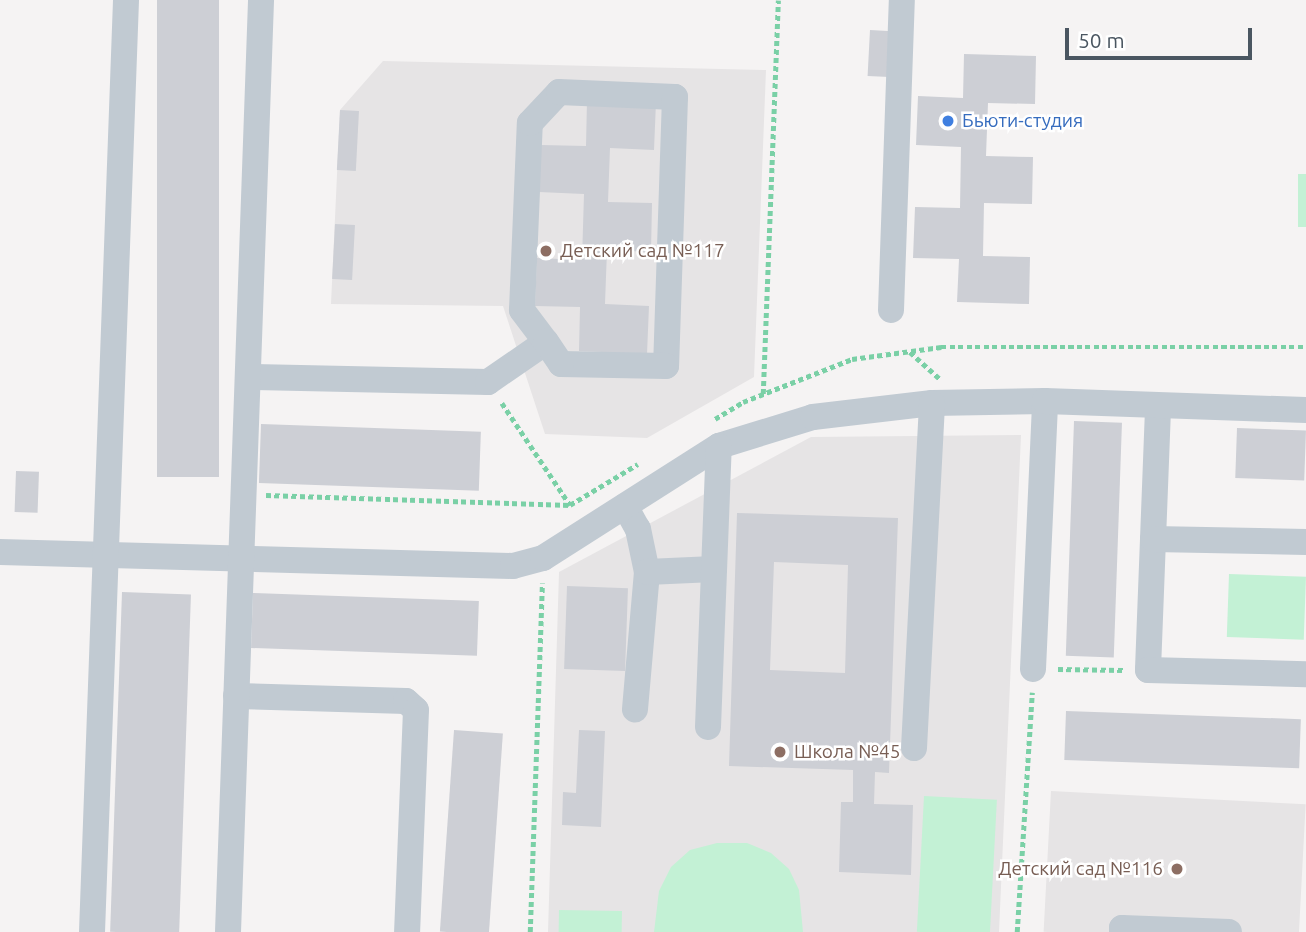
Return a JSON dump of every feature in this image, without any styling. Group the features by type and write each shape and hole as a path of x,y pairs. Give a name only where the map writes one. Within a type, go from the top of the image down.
{"lane":[{"path":"92,932 108,557 126,0"},
{"path":"228,932 261,0"},
{"path":"891,310 902,0"},
{"path":"559,92 675,97 666,366 561,364 546,342 522,310 530,123 559,92"},
{"path":"249,377 488,382 546,342"},
{"path":"0,552 513,566 542,558 719,446 813,417 932,404 1045,401 1158,409 1306,410"},
{"path":"1033,669 1045,401"},
{"path":"914,748 932,404"},
{"path":"1158,409 1148,670 1306,674"},
{"path":"708,727 719,446"},
{"path":"625,506 638,529 647,572 635,709"},
{"path":"1153,538 1306,541"},
{"path":"647,572 714,569"},
{"path":"236,696 406,701 416,710 407,932"},
{"path":"1122,932 1122,928 1229,932"}],"path":[{"path":"763,394 778,0"},
{"path":"488,382 570,505"},
{"path":"530,932 542,558"},
{"path":"1017,932 1033,669 1148,670"}],"shaded area":[{"name":"Детский сад №117","path":"383,61 766,70 754,377 647,438 545,434 503,306 331,304 340,110"},
{"name":"Школа №45","path":"1021,435 999,932 548,932 559,572 811,437"},
{"name":"Детский сад №116","path":"1051,791 1306,804 1299,932 1044,932"}],"green space":[{"path":"1298,174 1306,174 1306,227 1298,227"},
{"path":"1229,574 1306,577 1304,640 1227,637"},
{"path":"924,796 997,800 990,932 917,932"},
{"path":"717,843 747,843 771,853 789,869 799,890 803,932 654,932 659,891 671,867 690,850"},
{"path":"559,910 622,911 622,932 559,932"}],"building":[{"path":"157,0 219,0 219,477 157,477"},
{"path":"870,30 892,31 890,77 868,76"},
{"path":"964,54 1036,56 1035,104 988,103 986,156 1033,157 1032,204 984,203 983,256 1030,257 1029,304 957,302 959,259 913,258 915,207 960,208 961,147 916,145 918,96 963,98"},
{"path":"587,100 656,102 654,150 610,148 608,202 652,203 651,252 607,250 605,304 649,306 647,354 579,351 580,307 535,306 537,258 582,260 584,194 539,192 541,145 586,146"},
{"path":"340,110 359,111 356,171 337,170"},
{"path":"335,224 355,225 352,280 332,279"},
{"path":"1074,421 1122,423 1114,658 1066,656"},
{"path":"261,424 481,432 479,491 259,483"},
{"path":"1237,428 1306,430 1304,480 1235,478"},
{"path":"16,471 39,472 38,513 15,512"},
{"path":"737,513 898,518 889,773 875,772 874,804 913,805 911,875 839,872 841,802 853,802 853,770 729,766","holes":["774,562 848,565 845,673 770,670"]},
{"path":"567,586 628,588 625,671 564,669"},
{"path":"122,592 191,594 179,932 110,932"},
{"path":"253,593 479,601 477,656 251,648"},
{"path":"1066,711 1301,719 1299,768 1064,760"},
{"path":"454,730 503,733 489,932 440,932"},
{"path":"579,730 605,731 601,827 562,825 563,792 576,793"}],"place":[{"name":"Бьюти-студия","path":"948,121"},
{"name":"Детский сад №117","path":"546,251"},
{"name":"Школа №45","path":"780,752"},
{"name":"Детский сад №116","path":"1177,869"}]}
